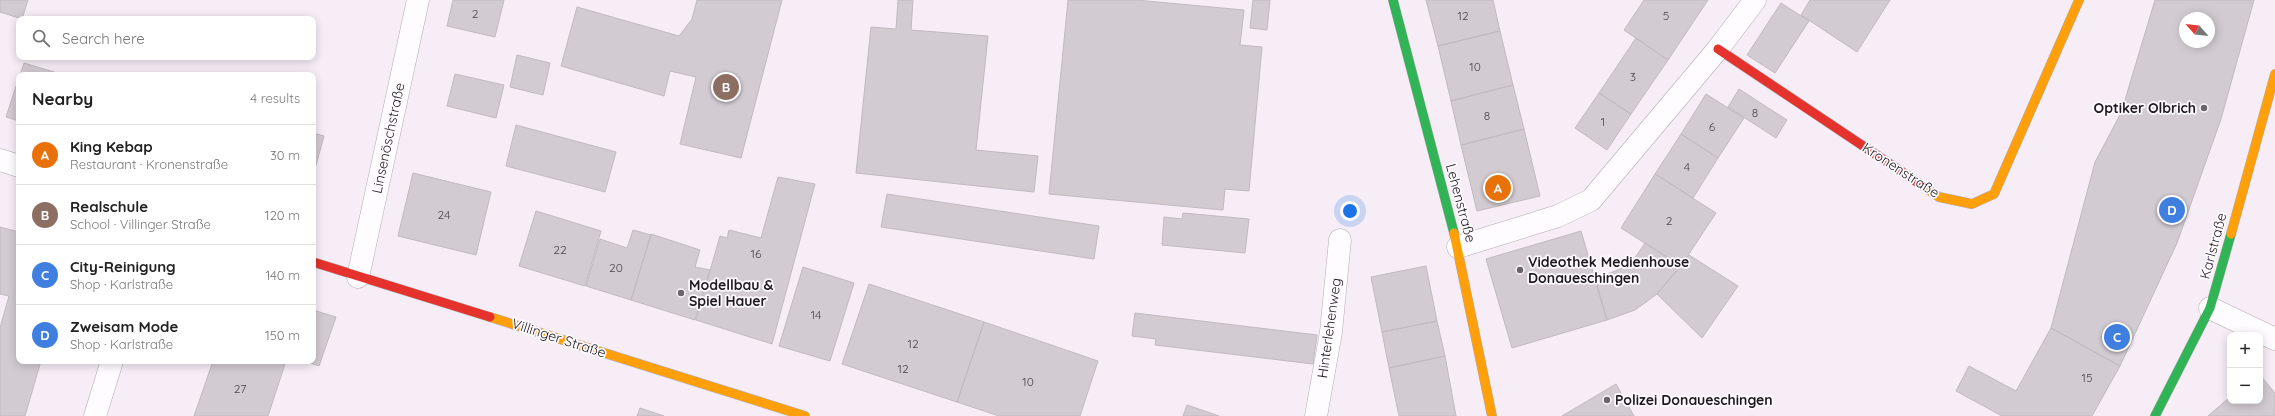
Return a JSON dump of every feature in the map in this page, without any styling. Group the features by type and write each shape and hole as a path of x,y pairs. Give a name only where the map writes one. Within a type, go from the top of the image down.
{"street":[{"name":"Linsenöschstraße","path":"358,277 418,0"},
{"name":"Lehenstraße","path":"1393,0 1458,247 1492,416"},
{"path":"1458,247 1558,216 1591,200 1718,49 1755,0"},
{"name":"Kronenstraße","path":"1718,49 1939,197 1972,204 1994,194 2078,0"},
{"name":"Karlstraße","path":"2155,416 2210,308 2275,74"},
{"path":"0,160 16,165"},
{"name":"Hinterlehenweg","path":"1316,416 1331,332 1340,240"},
{"name":"Villinger Straße","path":"316,263 509,322 805,416"},
{"path":"2210,308 2275,339"},
{"path":"96,416 111,364"}],"building":[{"path":"0,0 28,0 23,16 16,17 0,12"},
{"path":"453,0 504,0 495,37 447,26"},
{"path":"697,0 782,0 741,158 680,144 696,77 670,71 664,96 561,66 577,7 679,36 692,19"},
{"path":"898,0 913,0 911,30 988,36 976,150 1038,156 1034,192 856,173 871,27 896,29"},
{"path":"1068,0 1136,0 1244,10 1240,45 1262,47 1249,191 1225,189 1223,210 1049,194"},
{"path":"1253,0 1270,0 1267,30 1250,28"},
{"path":"1426,0 1493,0 1500,31 1438,46"},
{"path":"1644,0 1708,0 1668,60 1624,30"},
{"path":"1810,0 1890,0 1857,52 1801,15"},
{"path":"2155,0 2254,0 2221,119 2177,243 2120,366 2051,328 2095,162 2121,113"},
{"path":"1781,3 1809,21 1775,73 1747,55"},
{"path":"1500,31 1513,85 1451,101 1438,46"},
{"path":"1636,38 1668,60 1631,114 1599,93"},
{"path":"517,55 550,63 543,95 510,87"},
{"path":"24,63 54,72 21,72"},
{"path":"455,74 504,85 496,118 447,106"},
{"path":"1513,85 1524,129 1461,145 1451,101"},
{"path":"16,86 16,120 6,117"},
{"path":"1739,89 1787,120 1776,138 1728,107"},
{"path":"1599,93 1631,114 1607,150 1575,128"},
{"path":"1706,94 1744,118 1718,158 1681,134"},
{"path":"516,125 616,152 605,192 506,166"},
{"path":"1524,129 1540,196 1477,211 1461,145"},
{"path":"316,134 324,136 316,165"},
{"path":"1681,134 1718,158 1693,198 1655,174"},
{"path":"413,173 491,192 476,255 398,236"},
{"path":"1655,174 1716,213 1681,266 1621,228"},
{"path":"778,177 815,184 772,344 696,320 720,236 727,238 729,230 761,238"},
{"path":"887,194 1099,226 1094,259 881,227"},
{"path":"536,211 601,231 585,286 519,266"},
{"path":"1183,213 1249,219 1245,253 1162,245 1164,217 1182,219"},
{"path":"0,227 16,231 16,364 40,364 25,416 0,416 0,328 9,296 0,294"},
{"path":"633,230 651,235 631,300 586,286 600,239 627,248"},
{"path":"1581,231 1607,320 1512,348 1486,259"},
{"path":"651,234 700,250 695,267 710,270 695,320 631,300"},
{"path":"1645,243 1681,266 1657,294 1635,310 1607,320 1595,279 1630,265"},
{"path":"1689,255 1738,286 1702,338 1657,294"},
{"path":"1426,266 1437,321 1382,332 1371,277"},
{"path":"803,267 854,283 830,361 779,346"},
{"path":"869,284 984,322 957,402 842,364"},
{"path":"316,311 336,317 319,366 313,364 316,364"},
{"path":"1135,313 1317,335 1313,364 1155,345 1156,339 1132,336"},
{"path":"1437,321 1445,356 1389,368 1382,332"},
{"path":"984,322 1098,361 1080,416 999,416 957,402"},
{"path":"2051,328 2120,366 2092,416 2002,416 1956,391 1969,366 2016,391"},
{"path":"1445,356 1456,416 1399,416 1389,368"},
{"path":"212,364 285,364 268,416 194,416"},
{"path":"2263,379 2275,393 2275,416 2208,416 2227,400 2227,404 2263,404"},
{"name":"Polizei Donaueschingen","path":"1616,384 1634,416 1562,416"},
{"path":"1187,405 1219,416 1183,416"},
{"path":"640,408 664,416 637,416"}],"traffic: fast":[{"path":"1393,0 1454,233"},
{"path":"2155,416 2210,308 2231,234"}],"traffic: slow":[{"path":"1923,186 1939,197 1972,204 1994,194 2079,0"},
{"path":"2231,234 2275,74"},
{"path":"1454,233 1492,416"},
{"path":"490,317 805,416"}],"traffic: jam":[{"path":"1718,49 1923,186"},
{"path":"316,263 490,317"}],"place":[{"name":"Realschule","path":"726,87"},
{"name":"Optiker Olbrich","path":"2204,108"},
{"name":"King Kebap","path":"1498,188"},
{"name":"Zweisam Mode","path":"2172,210"},
{"name":"Videothek Medienhouse Donaueschingen","path":"1520,270"},
{"name":"Modellbau & Spiel Hauer","path":"681,293"},
{"name":"City-Reinigung","path":"2117,337"},
{"name":"Polizei Donaueschingen","path":"1607,400"}]}
